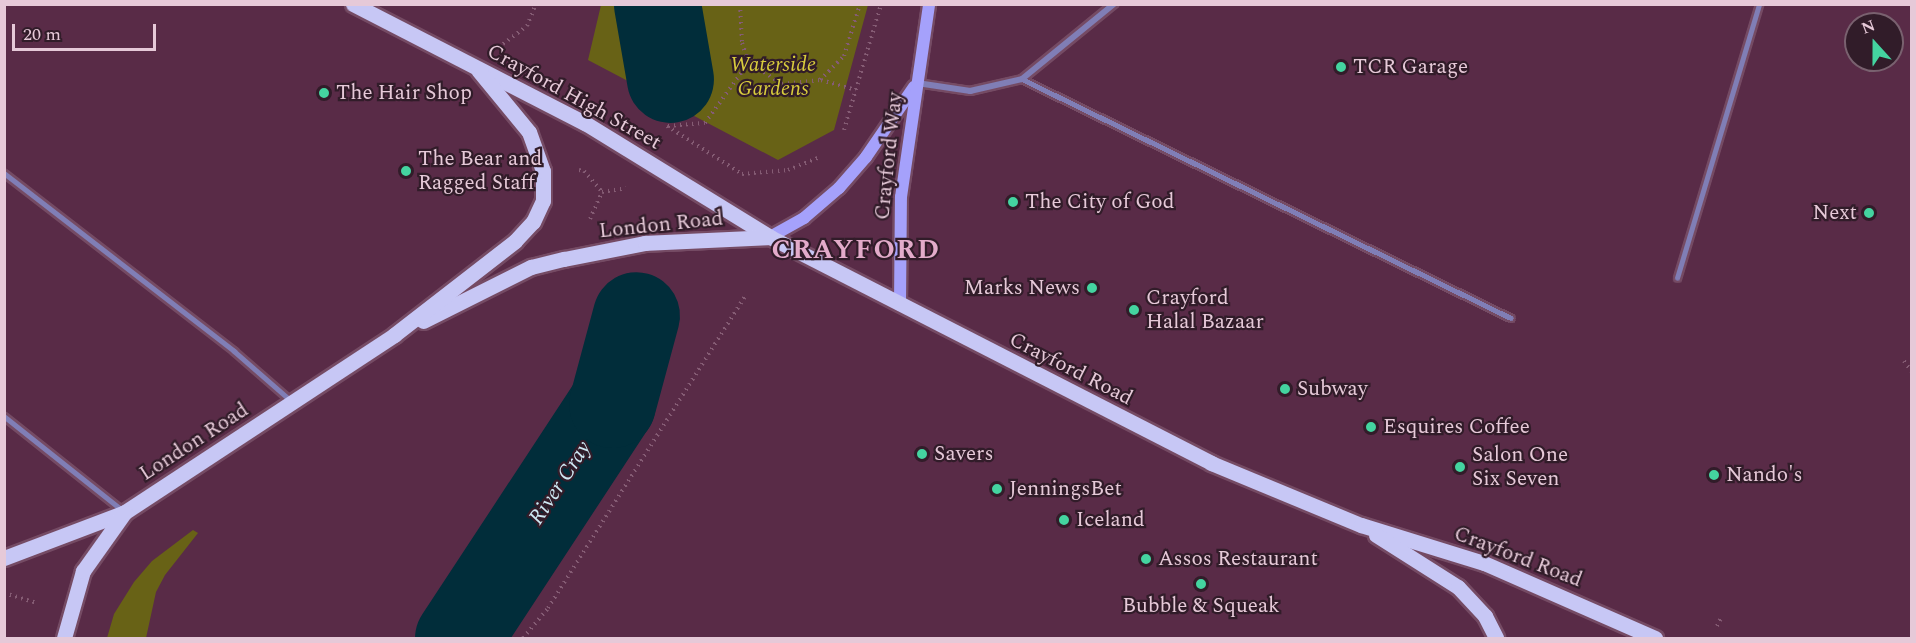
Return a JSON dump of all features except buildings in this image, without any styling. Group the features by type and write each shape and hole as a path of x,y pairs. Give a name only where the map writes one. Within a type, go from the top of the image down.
{"main road":[{"name":"Crayford High Street","path":"353,4 585,123 770,237"},
{"name":"Crayford Way","path":"900,305 902,197 929,4"},
{"name":"London Road","path":"4,558 125,512 394,335 515,241 533,222 543,201 543,171 529,132 474,66"},
{"name":"Crayford Way","path":"770,237 804,218 839,188 866,157 917,83"},
{"name":"London Road","path":"394,335 531,267 645,243 770,237"},
{"name":"Crayford Road","path":"770,237 1211,463 1361,525 1484,563 1655,639"},
{"path":"64,639 83,570 125,512"},
{"name":"Crayford Road","path":"1361,525 1458,587 1485,616 1496,639"}],"street":[{"path":"917,83 970,91 1022,79 1114,4"}],"lane":[{"path":"1677,278 1759,4"},
{"path":"1022,79 1511,318"},
{"path":"4,173 234,351 292,403"},
{"path":"4,416 125,512"}],"path":[{"path":"474,66 527,26 536,4"},
{"path":"741,4 742,43 749,62 782,84 820,80 856,90"},
{"path":"820,80 844,56 860,4"},
{"path":"842,135 881,4"},
{"path":"749,62 705,123 667,126 742,174 788,170 813,163 830,152"},
{"path":"579,170 584,171 602,192 590,225"},
{"path":"523,639 548,608 745,296"},
{"path":"1904,361 1911,372"},
{"path":"4,593 36,603"},
{"path":"1717,626 1722,616"}],"green space":[{"name":"Waterside Gardens","path":"601,4 868,5 834,130 778,160 588,60"},
{"path":"193,530 198,533 165,575 156,592 146,638 107,638 114,614 134,582 152,561"}],"waterway":[{"name":"River Cray","path":"657,4 670,79"},
{"name":"River Cray","path":"458,638 612,404 636,315"}],"place":[{"name":"TCR Garage","path":"1341,67"},
{"name":"The Hair Shop","path":"324,93"},
{"name":"The Bear and Ragged Staff","path":"406,171"},
{"name":"The City of God","path":"1013,202"},
{"name":"Next","path":"1869,213"},
{"name":"Marks News","path":"1092,288"},
{"name":"Crayford Halal Bazaar","path":"1134,310"},
{"name":"Subway","path":"1285,389"},
{"name":"Esquires Coffee","path":"1371,427"},
{"name":"Savers","path":"922,454"},
{"name":"Salon One Six Seven","path":"1460,467"},
{"name":"Nando's","path":"1714,475"},
{"name":"JenningsBet","path":"997,489"},
{"name":"Iceland","path":"1064,520"},
{"name":"Assos Restaurant","path":"1146,559"},
{"name":"Bubble & Squeak","path":"1201,584"}],"district":[{"name":"CRAYFORD","path":"856,251"}]}
